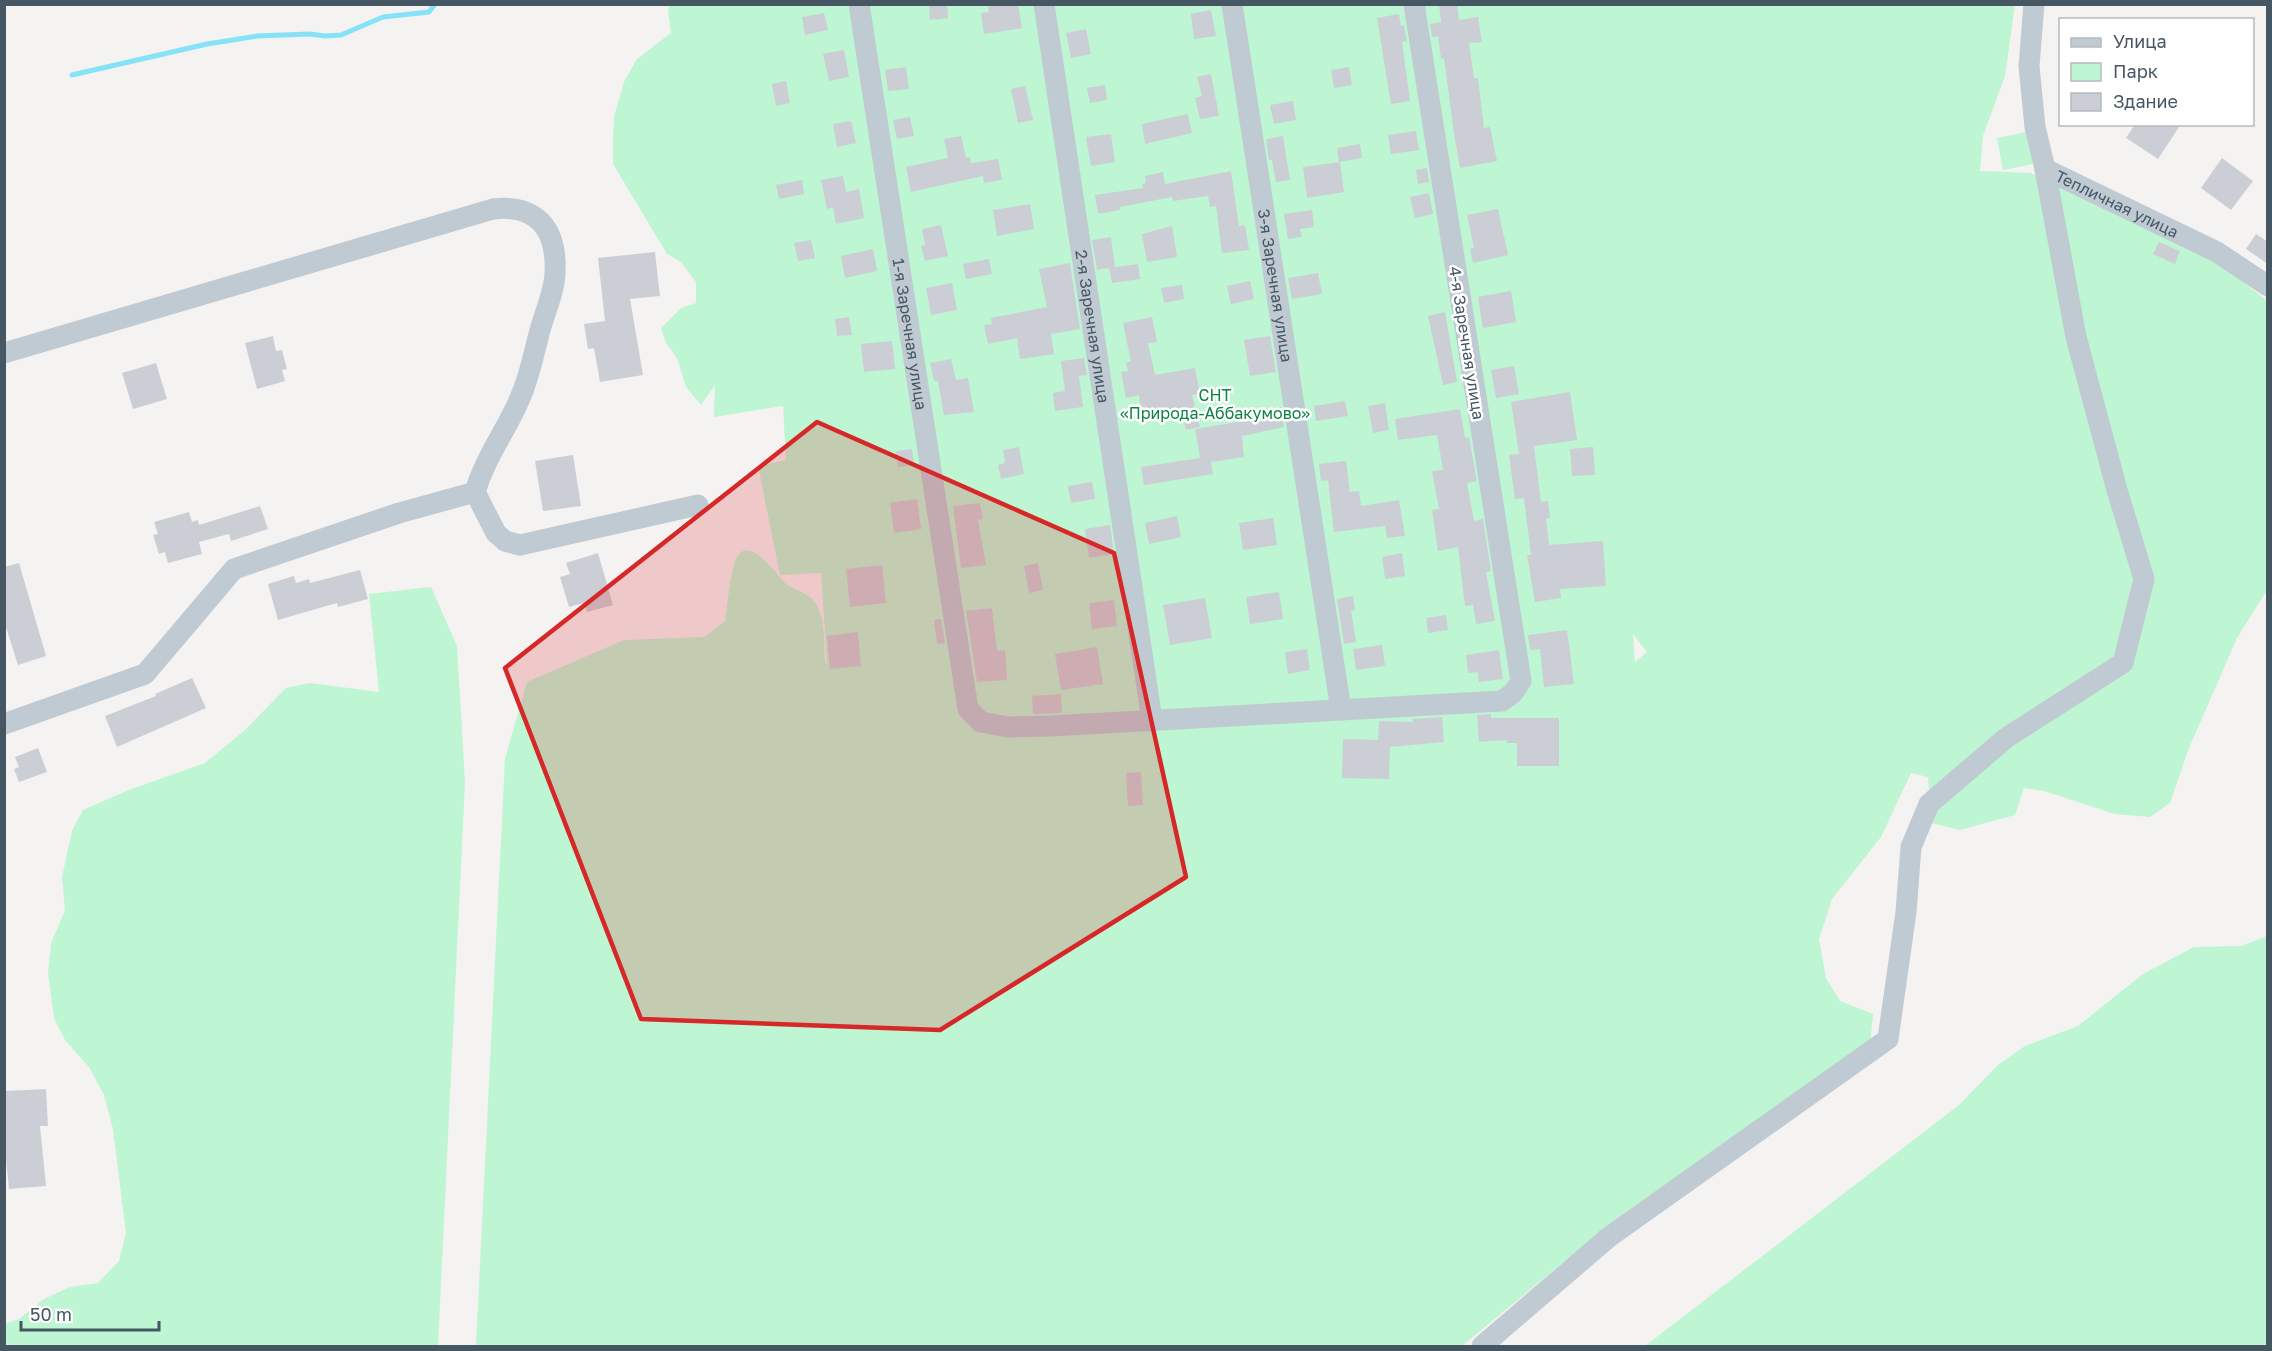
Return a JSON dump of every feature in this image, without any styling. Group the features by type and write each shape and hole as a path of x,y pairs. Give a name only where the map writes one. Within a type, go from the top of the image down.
{"street":[{"name":"1-я Заречная улица","path":"859,4 968,709 981,722 1008,727 1051,726 1502,700 1513,693 1521,681"},
{"name":"2-я Заречная улица","path":"1044,4 1152,720"},
{"name":"3-я Заречная улица","path":"1232,4 1341,710"},
{"name":"4-я Заречная улица","path":"1414,4 1521,681"},
{"name":"Тепличная улица","path":"2034,4 2029,66 2035,127 2045,169 2217,252 2268,286"},
{"path":"1482,1347 1609,1237 1888,1039 1906,912 1911,847 1929,804 2006,738 2123,663 2144,579 2117,490 2076,337 2045,169"},
{"path":"4,353 493,209 507,207 524,211 543,221 554,245 555,273 524,388 482,468 475,492 496,532 505,541 520,545 698,505"},
{"path":"4,724 145,674 234,569 399,513 475,492"}],"highlighted area":[{"path":"817,422 1114,553 1186,877 940,1030 641,1019 505,668"}],"green space":[{"name":"СНТ «Природа-Аббакумово»","path":"669,5 2015,5 2005,76 1983,136 1980,171 2031,173 2217,261 2267,301 2267,590 2237,638 2189,748 2170,803 2150,817 2115,814 2044,791 2024,788 2015,815 1960,830 1931,823 1928,777 1911,773 1881,837 1832,899 1819,939 1826,978 1840,1001 1873,1014 1870,1047 1784,1101 1608,1225 1462,1346 476,1346 505,759 527,682 624,640 704,637 725,621 733,567 739,554 745,550 765,560 785,583 810,597 816,604 823,625 825,663 827,664 821,573 780,575 758,466 786,460 783,406 714,417 715,385 701,405 686,387 677,358 666,343 661,328 681,308 696,303 696,282 681,262 667,254 613,164 614,117 624,82 637,59 671,33","holes":["1633,634 1647,652 1635,662"]},
{"path":"2026,132 2033,164 2003,170 1997,138"},
{"path":"431,587 457,646 465,782 438,1346 5,1346 5,1324 19,1319 44,1299 70,1287 98,1283 119,1261 126,1233 113,1129 104,1095 89,1067 65,1040 54,1018 48,973 51,943 65,911 62,877 72,831 83,810 129,790 205,763 245,730 286,688 310,683 379,692 369,594"},
{"path":"2267,936 2267,1346 1645,1346 1959,1105 1998,1065 2025,1046 2078,1026 2143,974 2194,947 2241,946"}],"building":[{"path":"929,4 947,4 948,18 930,20"},
{"path":"988,4 1018,4 1022,28 984,34 981,13 989,12"},
{"path":"1439,4 1457,4 1459,20 1478,17 1482,42 1469,43 1474,78 1478,78 1484,128 1490,127 1497,161 1460,168 1444,58 1441,59 1438,36 1432,37 1430,24 1441,22"},
{"path":"1211,10 1216,36 1194,39 1191,14"},
{"path":"824,13 828,30 805,35 802,17"},
{"path":"1399,14 1407,41 1402,42 1410,101 1391,104 1377,18"},
{"path":"1086,29 1091,54 1071,58 1066,33"},
{"path":"844,50 849,77 829,81 823,54"},
{"path":"906,67 909,89 888,91 885,70"},
{"path":"1349,67 1352,85 1334,88 1331,70"},
{"path":"1211,74 1219,116 1200,119 1195,98 1202,96 1197,77"},
{"path":"786,81 790,103 776,106 772,84"},
{"path":"1105,85 1107,100 1090,103 1087,88"},
{"path":"1025,86 1033,120 1018,123 1011,89"},
{"path":"1293,101 1296,120 1274,124 1270,105"},
{"path":"1188,114 1192,133 1145,144 1142,124"},
{"path":"910,117 914,136 897,139 893,120"},
{"path":"851,121 856,143 837,147 833,124"},
{"path":"2134,126 2180,126 2158,159 2126,138"},
{"path":"1416,131 1419,150 1391,154 1388,135"},
{"path":"1111,134 1115,162 1091,166 1086,137"},
{"path":"961,136 966,158 970,157 971,163 998,159 1002,180 984,183 983,176 911,192 906,167 948,158 944,139"},
{"path":"1283,136 1290,180 1276,182 1272,160 1269,160 1266,139"},
{"path":"1360,144 1362,158 1339,162 1337,148"},
{"path":"2222,158 2253,181 2231,210 2201,188"},
{"path":"1340,162 1344,192 1307,198 1303,167"},
{"path":"1427,168 1429,182 1418,184 1416,170"},
{"path":"1231,171 1239,226 1245,225 1249,250 1222,253 1216,206 1210,207 1208,196 1173,201 1172,197 1120,207 1120,210 1098,214 1095,195 1143,188 1142,184 1146,183 1145,176 1163,172 1165,184"},
{"path":"843,176 846,192 859,189 864,218 836,224 833,207 827,209 821,180"},
{"path":"802,180 804,194 779,199 776,185"},
{"path":"1429,193 1433,214 1415,218 1410,197"},
{"path":"1030,204 1034,229 997,236 993,210"},
{"path":"1498,209 1508,255 1473,263 1470,249 1474,248 1467,215"},
{"path":"1312,210 1314,227 1300,229 1302,237 1288,239 1284,214"},
{"path":"941,225 948,256 925,261 921,246 925,245 922,229"},
{"path":"1172,226 1177,257 1147,262 1142,234"},
{"path":"2256,234 2268,242 2268,264 2246,249"},
{"path":"1111,237 1115,267 1138,264 1140,279 1112,283 1109,268 1097,270 1092,240"},
{"path":"811,240 815,258 798,261 794,243"},
{"path":"2159,242 2180,251 2175,264 2153,254"},
{"path":"873,249 877,271 845,278 841,256"},
{"path":"655,252 660,296 630,299 643,375 600,382 594,348 588,349 584,324 605,321 598,258"},
{"path":"989,259 992,274 966,279 963,264"},
{"path":"1070,263 1080,329 1051,334 1054,354 1020,359 1017,338 988,344 984,325 992,324 991,318 1047,307 1039,269"},
{"path":"1318,273 1322,294 1292,299 1288,278"},
{"path":"1250,281 1254,299 1231,304 1227,286"},
{"path":"952,283 957,310 931,315 926,288"},
{"path":"1182,285 1184,299 1164,303 1161,288"},
{"path":"1511,291 1516,322 1483,328 1478,297"},
{"path":"1445,312 1457,382 1443,385 1428,316"},
{"path":"849,317 852,335 837,336 835,319"},
{"path":"1152,317 1157,342 1148,343 1155,375 1195,368 1200,394 1192,395 1200,427 1186,430 1182,414 1142,420 1139,395 1126,398 1121,372 1128,371 1126,362 1131,362 1123,323"},
{"path":"273,336 276,351 282,350 287,369 282,370 285,381 257,389 245,343"},
{"path":"1270,336 1276,372 1250,376 1244,340"},
{"path":"892,341 895,369 864,372 861,344"},
{"path":"1084,358 1087,375 1079,376 1083,407 1055,411 1053,393 1065,391 1061,361"},
{"path":"951,359 956,380 968,378 974,412 944,415 938,381 934,381 930,363"},
{"path":"156,363 167,399 133,409 122,373"},
{"path":"1514,366 1519,394 1496,398 1491,370"},
{"path":"1570,392 1577,440 1534,446 1541,502 1548,501 1550,518 1546,518 1549,545 1603,541 1606,586 1560,589 1561,598 1535,602 1527,555 1531,555 1524,498 1515,499 1509,455 1519,454 1511,402"},
{"path":"1345,401 1348,416 1316,421 1314,406"},
{"path":"1385,403 1389,430 1373,433 1368,406"},
{"path":"1281,407 1284,427 1242,436 1244,457 1211,462 1213,474 1144,485 1141,467 1200,458 1195,429 1244,421 1243,415"},
{"path":"1460,409 1465,438 1469,437 1477,481 1467,483 1474,521 1483,519 1491,571 1486,572 1495,621 1476,624 1473,605 1465,606 1458,547 1438,551 1432,510 1439,509 1432,471 1443,470 1437,435 1398,440 1395,419"},
{"path":"1019,447 1024,474 1001,479 998,465 1005,463 1003,450"},
{"path":"1593,447 1595,475 1572,476 1570,449"},
{"path":"912,449 914,465 898,467 896,451"},
{"path":"573,455 581,506 543,511 535,461"},
{"path":"1346,461 1350,492 1359,491 1361,506 1399,500 1405,536 1387,538 1385,526 1334,532 1328,480 1321,481 1319,464"},
{"path":"1092,482 1095,499 1071,503 1068,486"},
{"path":"917,499 921,529 894,533 890,503"},
{"path":"980,503 983,519 978,520 986,565 961,568 953,506"},
{"path":"260,506 268,529 231,541 229,534 199,542 202,554 168,563 165,552 159,554 153,535 158,534 154,522 189,512 192,522 198,520 199,525"},
{"path":"1177,516 1181,537 1149,544 1145,523"},
{"path":"1273,518 1277,545 1243,550 1239,523"},
{"path":"1110,525 1114,554 1089,558 1085,529"},
{"path":"598,553 613,605 587,612 584,603 569,607 560,577 570,574 566,563"},
{"path":"1402,553 1405,576 1385,579 1382,557"},
{"path":"19,563 46,656 18,665 4,621 4,567"},
{"path":"1038,563 1043,590 1029,593 1024,566"},
{"path":"882,565 886,603 850,607 846,569"},
{"path":"360,570 368,599 338,607 337,603 278,620 268,584 294,576 296,583 309,579 310,583"},
{"path":"1279,592 1283,619 1250,624 1246,597"},
{"path":"1353,596 1355,610 1351,611 1356,642 1344,644 1337,599"},
{"path":"1205,598 1212,638 1170,645 1163,605"},
{"path":"1114,600 1117,626 1092,629 1089,603"},
{"path":"992,608 997,651 1005,650 1007,680 977,682 966,611"},
{"path":"1446,615 1448,630 1428,633 1426,618"},
{"path":"941,619 945,643 937,644 934,620"},
{"path":"1567,630 1574,684 1544,687 1540,649 1530,650 1528,635"},
{"path":"858,632 861,666 830,669 827,636"},
{"path":"1382,645 1385,666 1356,670 1353,649"},
{"path":"1097,647 1103,684 1061,690 1055,654"},
{"path":"1307,649 1310,670 1288,674 1285,652"},
{"path":"1499,650 1503,679 1479,682 1478,672 1468,673 1466,655"},
{"path":"192,678 206,708 117,747 105,716 156,696 155,694"},
{"path":"1061,694 1062,713 1033,714 1032,696"},
{"path":"1491,714 1491,718 1559,718 1559,766 1517,766 1517,743 1507,743 1507,740 1479,742 1477,715"},
{"path":"1442,717 1444,742 1390,747 1389,779 1342,778 1343,739 1378,740 1379,721 1413,722 1412,719"},
{"path":"38,748 47,772 19,782 14,769 19,767 15,757"},
{"path":"1141,772 1143,805 1128,806 1126,773"},
{"path":"46,1089 48,1126 40,1126 46,1186 9,1189 4,1139 4,1091"}],"waterway":[{"path":"72,75 207,44 257,36 341,35 383,17 429,12 435,4"}]}
